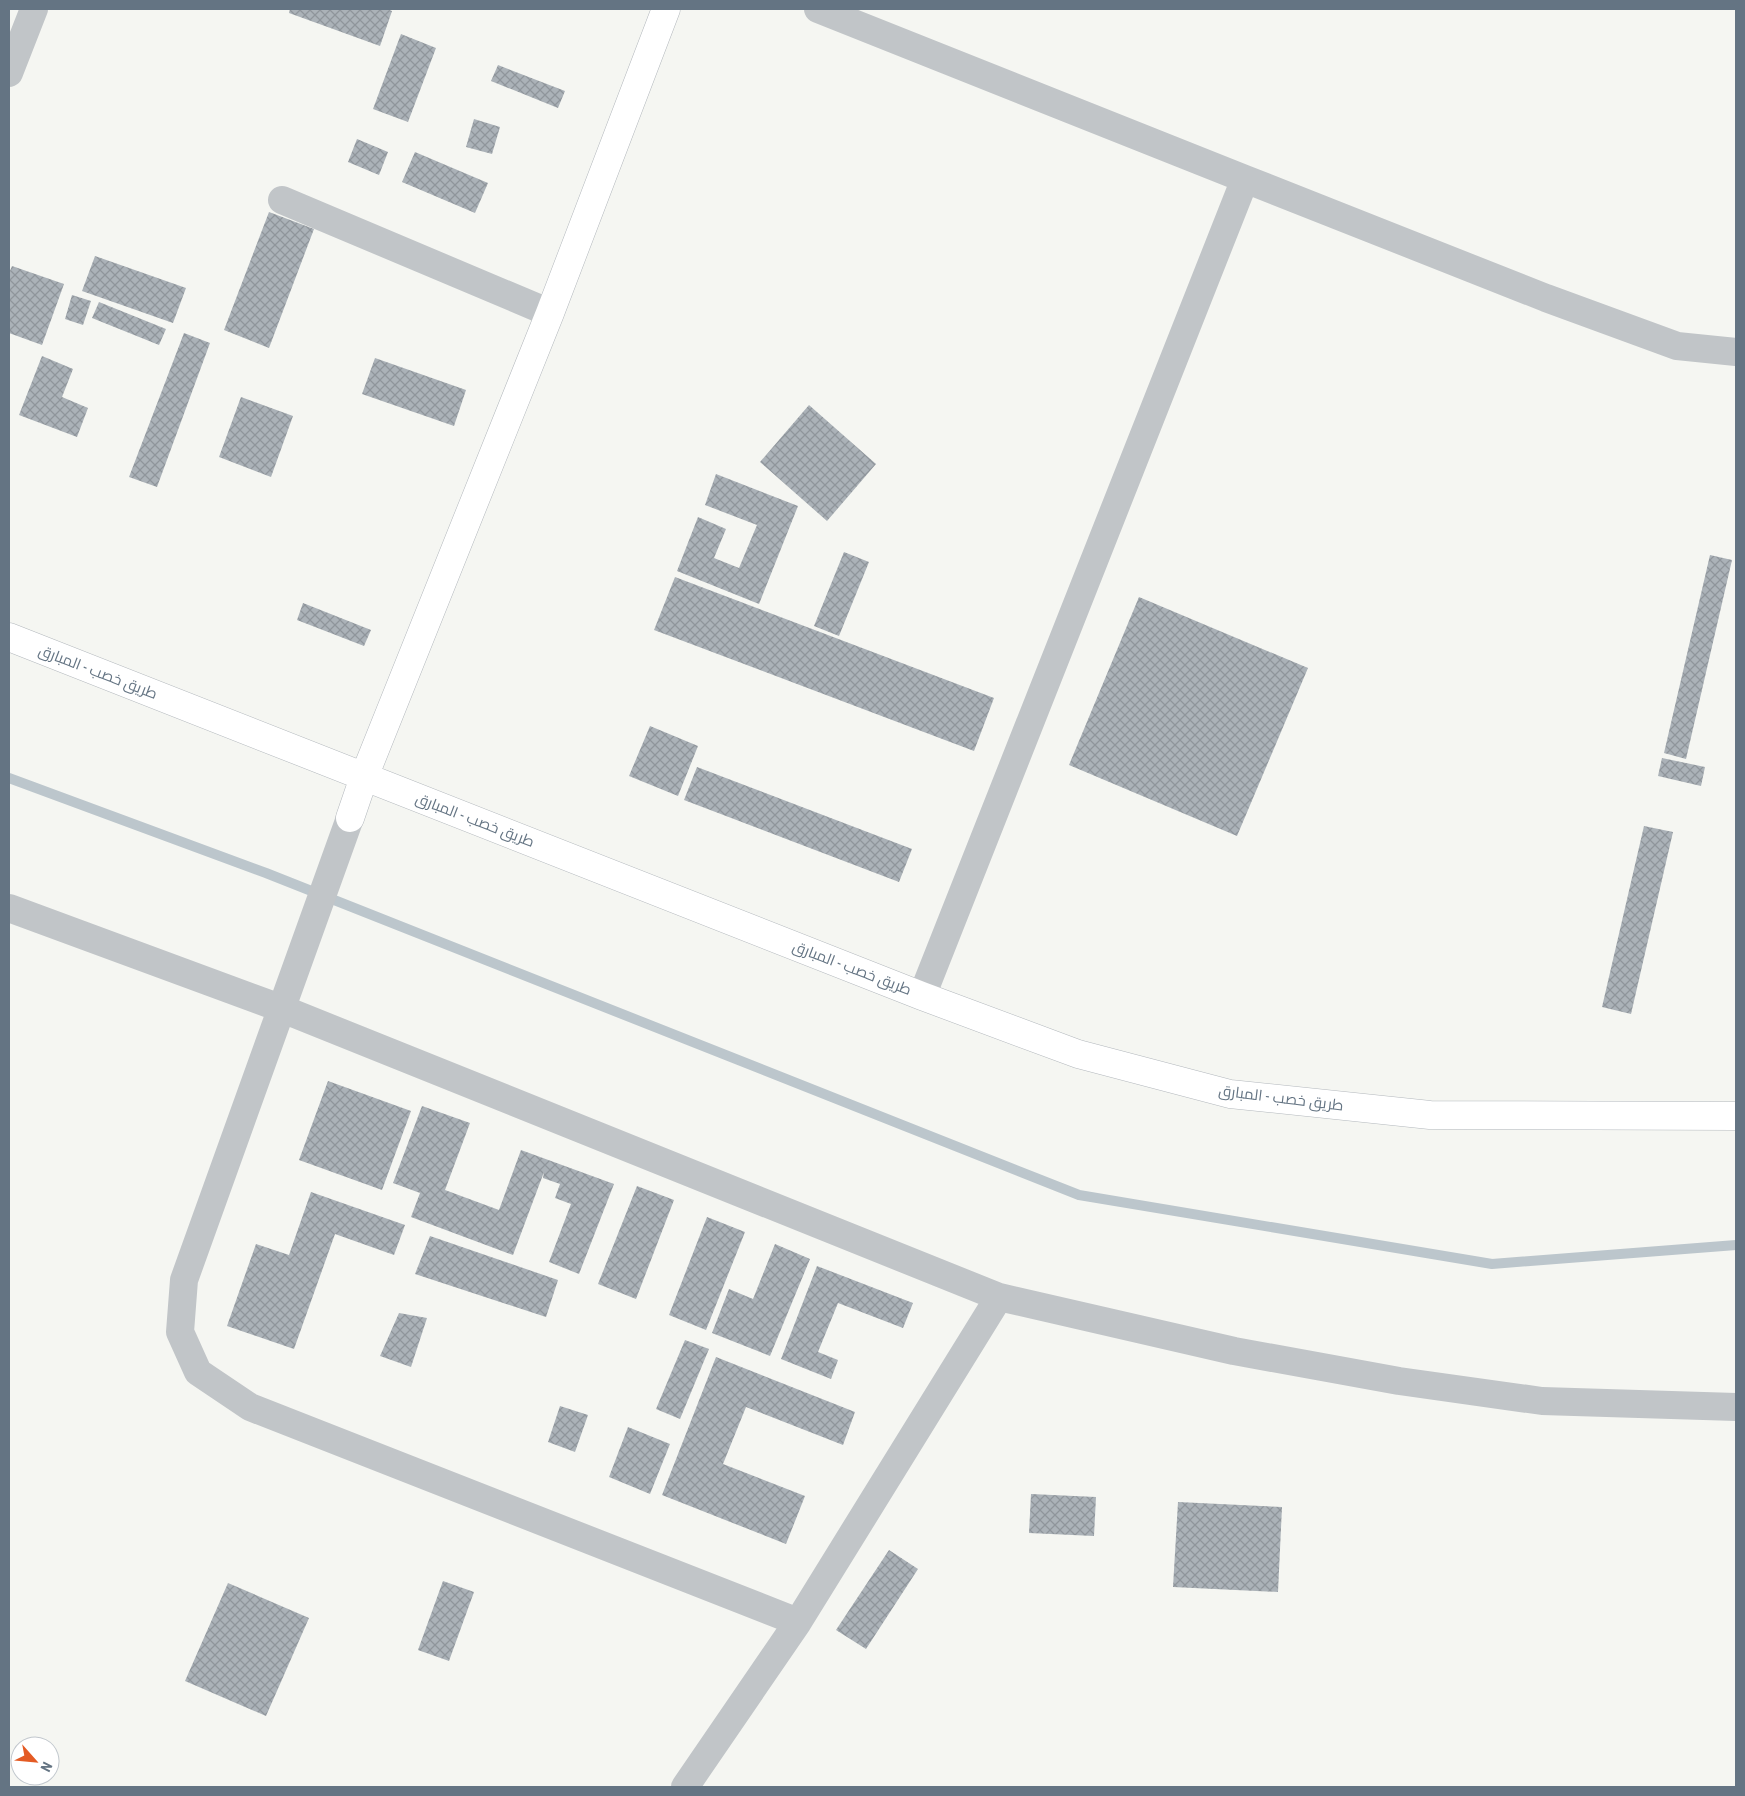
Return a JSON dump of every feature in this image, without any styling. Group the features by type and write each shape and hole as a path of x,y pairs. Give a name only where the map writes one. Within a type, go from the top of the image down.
{"main road":[{"path":"350,818 364,777 550,313 666,9"},
{"name":"طريق خصب - المبارق","path":"9,637 922,996 1078,1054 1230,1094 1430,1115 1736,1116"}],"street":[{"path":"9,73 34,9"},
{"path":"818,9 1546,298 1677,346 1736,352"},
{"path":"922,996 1246,179"},
{"path":"282,200 550,313"},
{"path":"350,818 280,1008 184,1280 180,1332 198,1372 250,1407 798,1622"},
{"path":"9,908 280,1008 999,1297 1234,1351 1398,1381 1542,1401 1736,1408"},
{"path":"684,1787 798,1622 999,1297"}],"building":[{"path":"290,9 387,9 392,11 380,46 289,13"},
{"path":"401,34 436,48 408,122 373,109"},
{"path":"498,65 565,91 558,108 491,81"},
{"path":"474,119 500,127 492,154 466,147"},
{"path":"357,139 388,152 379,175 348,162"},
{"path":"415,152 488,183 475,213 402,182"},
{"path":"269,212 314,229 269,348 224,330"},
{"path":"95,256 186,288 173,323 82,291"},
{"path":"12,266 64,284 42,345 9,333 9,273"},
{"path":"72,295 91,301 83,325 65,319"},
{"path":"99,302 166,329 159,345 92,318"},
{"path":"184,333 210,343 157,487 129,477"},
{"path":"42,356 73,369 62,397 88,408 77,437 19,415"},
{"path":"375,358 466,390 454,426 362,394"},
{"path":"241,397 293,416 271,477 219,457"},
{"path":"809,405 876,464 827,521 760,462"},
{"path":"716,474 798,506 759,604 677,571 698,517 726,529 714,558 739,568 757,525 705,505"},
{"path":"844,552 869,562 839,636 814,626"},
{"path":"1710,555 1732,560 1686,759 1664,753"},
{"path":"675,577 994,698 974,751 654,630"},
{"path":"1139,597 1308,668 1237,836 1069,765"},
{"path":"303,603 371,630 364,646 297,620"},
{"path":"650,726 698,746 678,796 629,776"},
{"path":"1662,758 1705,767 1701,786 1658,776"},
{"path":"697,767 912,849 899,882 684,800"},
{"path":"1644,826 1673,832 1631,1014 1602,1007"},
{"path":"328,1081 411,1111 382,1190 299,1160"},
{"path":"422,1106 470,1123 445,1190 499,1210 521,1150 614,1184 579,1274 549,1262 571,1204 555,1198 560,1184 543,1178 544,1172 513,1255 411,1217 420,1193 393,1183"},
{"path":"637,1186 674,1200 636,1299 598,1284"},
{"path":"311,1192 405,1225 394,1255 335,1234 294,1349 227,1326 256,1244 289,1255"},
{"path":"707,1217 745,1232 706,1330 669,1315"},
{"path":"430,1236 558,1280 546,1317 415,1274"},
{"path":"775,1244 810,1259 770,1356 712,1333 729,1289 753,1299"},
{"path":"817,1266 913,1303 903,1328 838,1303 818,1352 838,1360 831,1379 781,1359"},
{"path":"399,1313 427,1318 411,1367 380,1356"},
{"path":"685,1340 709,1349 680,1419 656,1409"},
{"path":"716,1357 855,1412 843,1445 746,1407 723,1464 805,1496 786,1544 662,1495"},
{"path":"560,1406 588,1415 575,1452 548,1442"},
{"path":"628,1427 670,1444 650,1494 609,1477"},
{"path":"1031,1494 1096,1497 1094,1536 1029,1533"},
{"path":"1178,1502 1282,1507 1278,1592 1173,1587"},
{"path":"889,1550 918,1569 866,1649 836,1630"},
{"path":"443,1581 474,1592 449,1661 418,1650"},
{"path":"228,1583 309,1618 266,1716 185,1681"}],"waterway":[{"path":"9,778 266,873 1079,1195 1492,1264 1736,1245"}]}
